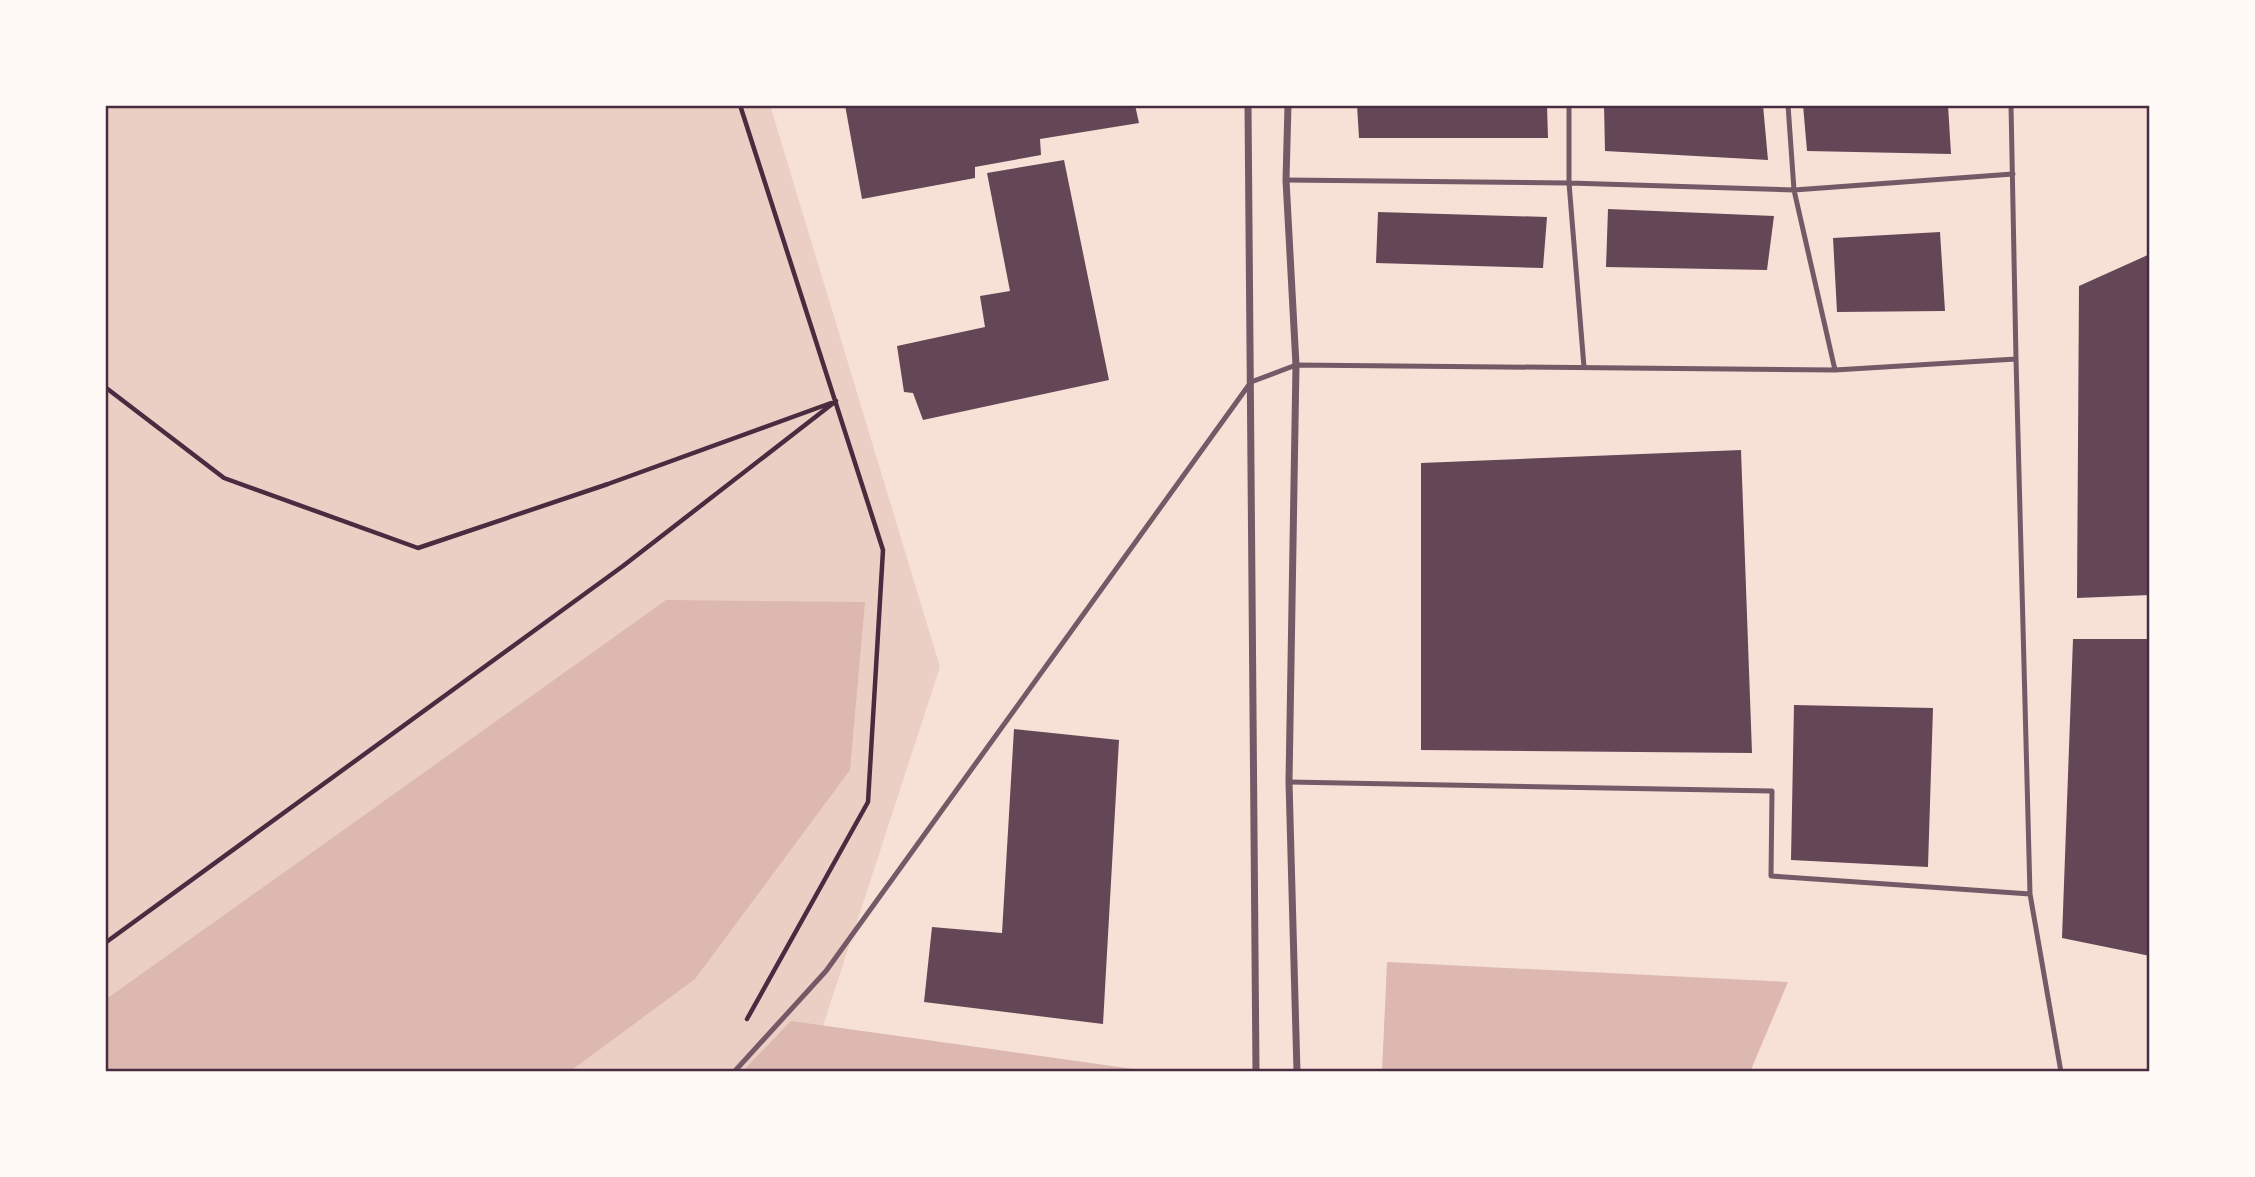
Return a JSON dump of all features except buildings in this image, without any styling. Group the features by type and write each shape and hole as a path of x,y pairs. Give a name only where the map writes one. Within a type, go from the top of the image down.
{"street":[{"path":"1248,105 1256,1072"},
{"path":"1288,105 1286,180 1296,365 1289,782 1297,1072"}],"lane":[{"path":"1569,105 1569,183 1584,367"},
{"path":"1788,105 1794,190 1835,370"},
{"path":"2011,105 2031,894 2061,1072"},
{"path":"1286,180 1569,183 1794,190 2013,174"},
{"path":"734,1072 826,971 1251,382 1296,365 1835,370 2016,359"},
{"path":"1289,782 1772,791 1772,876 2031,894"}],"path":[{"path":"740,105 883,550 869,802 746,1022"},
{"path":"105,387 224,478 418,548 608,484 835,401"},
{"path":"105,943 623,566 835,401"}],"shaded area":[{"path":"105,105 770,105 940,667 808,1072 105,1072"},
{"path":"666,600 865,602 850,770 695,979 569,1072 105,1072 105,1000"},
{"path":"1387,962 1788,982 1750,1072 1382,1072"},
{"path":"791,1021 1140,1070 1140,1072 742,1072"}]}
